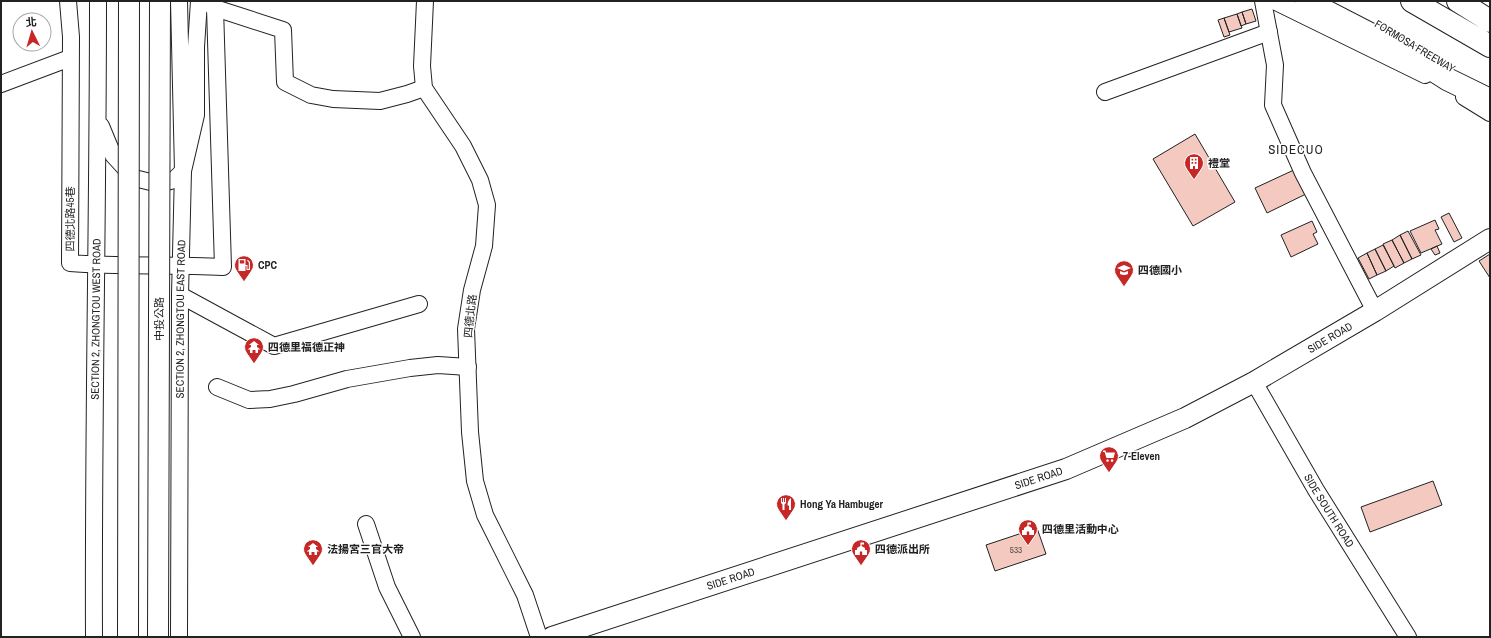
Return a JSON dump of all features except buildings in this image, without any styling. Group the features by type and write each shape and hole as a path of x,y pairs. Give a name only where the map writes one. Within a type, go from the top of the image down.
{"highway":[{"path":"1306,1 1403,51 1447,78 1490,100"},
{"name":"FORMOSA FREEWAY","path":"1338,1 1410,41 1490,92"},
{"path":"1412,1 1490,46"},
{"path":"1458,1 1490,21"}],"main road":[{"path":"128,637 129,1"},
{"name":"中投公路","path":"158,637 160,1"},
{"name":"SIDE ROAD","path":"552,637 1066,469 1185,418 1254,382 1375,311 1490,239"}],"street":[{"name":"四德北路45巷","path":"68,1 71,37 70,263 96,265 180,265 224,267 210,4 283,30 285,82 311,95 333,99 380,101 424,88"},
{"name":"SECTION 2, ZHONGTOU WEST ROAD","path":"94,637 93,457 98,119 98,1"},
{"name":"SECTION 2, ZHONGTOU EAST ROAD","path":"179,1 183,171 180,265 179,637"},
{"path":"98,119 113,155 134,178 158,184 174,180 183,171 196,115 196,47 200,1"},
{"name":"四德北路","path":"426,1 422,66 424,88 463,146 480,180 487,205 484,246 472,290 466,329 470,432 475,481 485,515 525,595 539,637"},
{"path":"1263,1 1275,65 1273,105 1303,173 1375,311"},
{"path":"1274,1 1438,81 1490,113"},
{"path":"1468,1 1490,15"},
{"path":"1105,92 1269,32"},
{"path":"1,84 70,58"},
{"path":"180,295 274,346 419,304"},
{"path":"216,387 249,400 270,399 347,379 410,368 438,365 468,367"},
{"name":"SIDE SOUTH ROAD","path":"1254,382 1316,490 1408,637"},
{"path":"366,524 387,588 412,637"}],"place":[{"name":"禮堂","path":"1194,180"},
{"name":"CPC","path":"244,282"},
{"name":"四德國小","path":"1124,287"},
{"name":"四德里福德正神","path":"254,364"},
{"name":"7-Eleven","path":"1109,473"},
{"name":"Hong Ya Hambuger","path":"786,521"},
{"name":"四德里活動中心","path":"1028,546"},
{"name":"法揚宮三官大帝","path":"313,566"},
{"name":"四德派出所","path":"861,566"}],"district":[{"name":"SIDECUO","path":"1296,149"}]}
